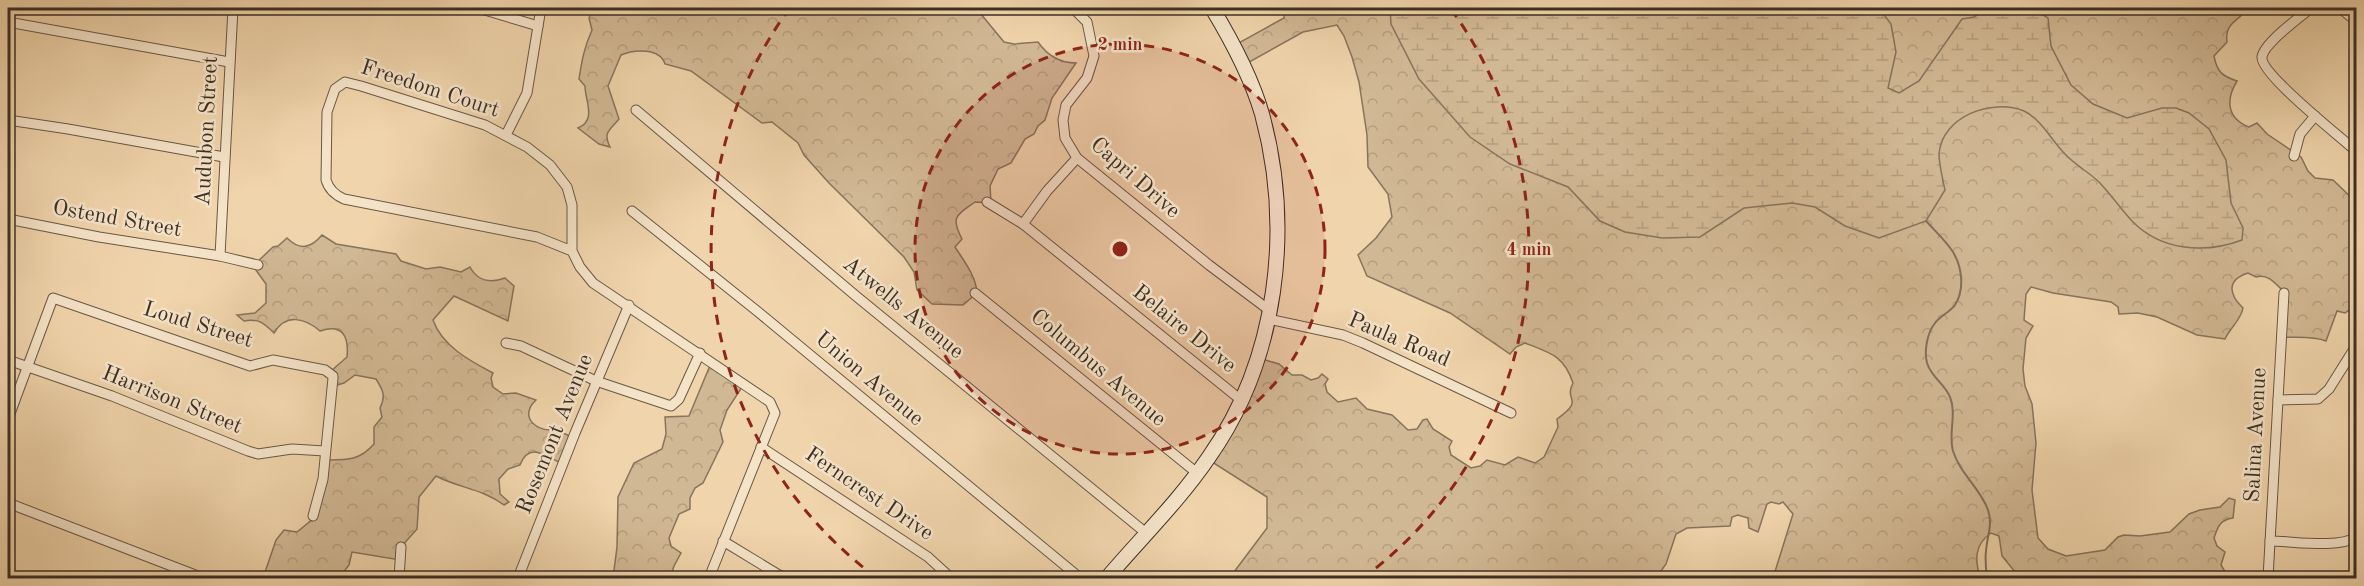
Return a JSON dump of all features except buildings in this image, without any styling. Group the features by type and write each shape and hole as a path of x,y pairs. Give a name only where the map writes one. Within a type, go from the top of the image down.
{"main road":[{"path":"1107,579 1197,473 1225,433 1249,383 1269,314 1276,265 1278,219 1272,160 1262,114 1253,88 1228,34 1212,8"}],"street":[{"name":"Audubon Street","path":"220,255 233,8"},
{"path":"478,8 538,26"},
{"path":"506,135 527,93 541,8"},
{"name":"Capri Drive","path":"1072,8 1087,22 1094,56 1087,78 1066,105 1063,120 1065,138 1077,158 1269,314"},
{"path":"2311,8 2280,34 2262,56 2270,74 2356,151"},
{"path":"2340,8 2356,21"},
{"path":"8,22 229,62"},
{"name":"Freedom Court","path":"345,82 471,119 506,135 537,154 562,179 570,196 574,214 572,251 537,237 344,199 335,195 326,180 327,112 335,89 345,82"},
{"name":"Atwells Avenue","path":"636,110 856,296 1146,533"},
{"path":"2294,156 2300,134 2315,116"},
{"path":"8,120 224,157"},
{"path":"1023,224 1047,191 1077,158"},
{"name":"Belaire Drive","path":"987,202 1023,224 1241,400"},
{"name":"Union Avenue","path":"632,211 757,311 1080,579"},
{"name":"Ostend Street","path":"8,219 99,237 220,255 258,265"},
{"path":"572,251 580,267 593,283 700,353 762,396 773,407 775,413 709,579"},
{"name":"Columbus Avenue","path":"975,293 1197,473"},
{"name":"Salina Avenue","path":"2268,579 2284,293"},
{"name":"Loud Street","path":"26,366 53,298 250,366 273,360 324,370 333,376 325,451"},
{"name":"Rosemont Avenue","path":"518,579 596,381 629,305"},
{"name":"Paula Road","path":"1269,314 1363,343 1511,413"},
{"path":"506,344 521,346 596,381 671,406 679,399 700,353"},
{"path":"2278,400 2318,399 2329,389 2356,346"},
{"name":"Harrison Street","path":"8,360 112,396 248,452 258,454 292,449 325,451"},
{"path":"8,419 26,366"},
{"name":"Ferncrest Drive","path":"761,447 928,557 951,579"},
{"path":"314,516 323,479 325,451"},
{"path":"8,503 203,579"},
{"path":"2270,541 2328,544 2343,543 2356,537"},
{"path":"723,541 784,579"},
{"path":"399,579 401,547"}],"green space":[{"path":"593,8 888,8 892,10 895,8 976,8 1004,42 1014,44 1038,42 1054,57 1065,62 1076,63 1052,98 1045,120 1034,134 1025,139 1011,163 998,169 990,186 991,203 975,202 957,217 956,225 962,239 955,247 972,275 977,293 963,305 932,304 917,290 914,272 904,257 829,183 804,155 798,143 772,122 762,123 691,71 665,64 658,55 646,51 621,55 608,86 619,119 607,135 610,147 599,144 578,128 584,125 589,115 585,86 579,79 592,30 589,18"},
{"path":"1285,8 2239,8 2242,15 2230,26 2227,42 2214,56 2221,73 2237,81 2230,101 2232,113 2236,119 2249,127 2257,123 2267,134 2301,157 2308,171 2315,178 2333,180 2356,202 2356,305 2345,313 2337,311 2326,341 2282,337 2284,292 2268,278 2256,277 2248,273 2233,284 2235,298 2243,308 2225,339 2197,335 2157,317 2138,313 2119,314 2118,307 2111,302 2053,293 2031,287 2026,294 2024,320 2033,326 2026,338 2023,369 2025,386 2032,404 2036,443 2032,490 2038,538 2048,549 2066,556 2105,550 2118,537 2124,535 2140,536 2170,532 2189,514 2220,507 2229,498 2235,500 2233,518 2220,524 2214,538 2217,546 2225,552 2221,565 2229,578 2020,578 2002,556 1999,536 1991,533 1981,543 1977,553 1980,578 1773,578 1793,514 1783,502 1779,504 1771,502 1767,504 1758,532 1749,528 1748,518 1738,515 1732,517 1730,526 1687,528 1676,534 1666,564 1656,578 1233,578 1231,576 1267,528 1267,497 1209,460 1262,359 1279,364 1292,375 1302,375 1311,380 1322,374 1328,379 1325,384 1327,392 1338,402 1356,398 1367,409 1392,415 1408,430 1417,429 1423,420 1427,419 1433,429 1452,441 1449,447 1451,455 1471,468 1480,466 1487,460 1505,465 1518,457 1535,463 1544,457 1558,427 1557,419 1572,403 1570,394 1573,383 1561,361 1555,357 1525,343 1516,347 1510,354 1450,313 1367,276 1358,255 1376,238 1392,217 1388,194 1368,167 1367,135 1359,82 1344,36 1337,25 1303,32 1244,65 1235,45 1284,18"},
{"path":"1390,8 1879,8 1891,24 1896,52 1888,88 1899,93 1919,81 1962,19 1974,17 1988,8 2032,8 2048,18 2051,46 2071,85 2093,104 2127,118 2162,108 2176,108 2189,113 2209,129 2226,160 2231,203 2243,228 2242,240 2199,248 2184,247 2156,239 2132,221 2100,183 2060,149 2036,119 2024,111 1998,107 1971,113 1949,129 1942,141 1939,154 1945,190 1926,221 1879,238 1845,226 1815,207 1792,203 1744,208 1700,237 1662,238 1625,232 1600,221 1568,187 1510,164 1470,137 1419,79 1391,24"},
{"path":"322,235 336,244 396,254 401,261 426,269 440,267 461,272 470,267 477,276 485,280 505,278 514,286 508,321 454,296 433,320 443,338 450,345 466,358 493,373 491,378 493,387 503,394 516,393 536,400 530,407 529,413 535,425 544,429 554,429 572,437 561,463 538,452 532,452 524,458 520,465 508,469 499,479 500,494 509,502 504,505 487,495 436,476 419,497 417,529 401,547 400,560 352,552 349,565 339,578 263,578 276,540 284,530 297,532 314,518 325,460 346,459 363,454 374,444 374,427 382,417 380,408 383,393 376,379 355,375 344,383 334,386 330,372 347,357 347,343 339,330 320,331 308,323 290,320 284,322 274,333 260,322 244,321 237,315 255,313 266,303 266,284 253,266 273,247 278,246 287,238 296,245 310,245"},
{"path":"711,363 744,384 727,410 720,430 723,442 703,483 695,488 690,498 690,509 679,514 669,538 671,546 681,553 670,578 613,578 617,547 618,497 634,463 662,449 666,434 665,417 689,416"}],"waterway":[{"path":"1926,221 1944,240 1959,264 1961,285 1958,299 1955,305 1932,327 1927,342 1926,358 1932,372 1950,397 1953,410 1951,438 1956,459 1981,495 1988,510 1990,520 1986,554 1987,578"}]}
